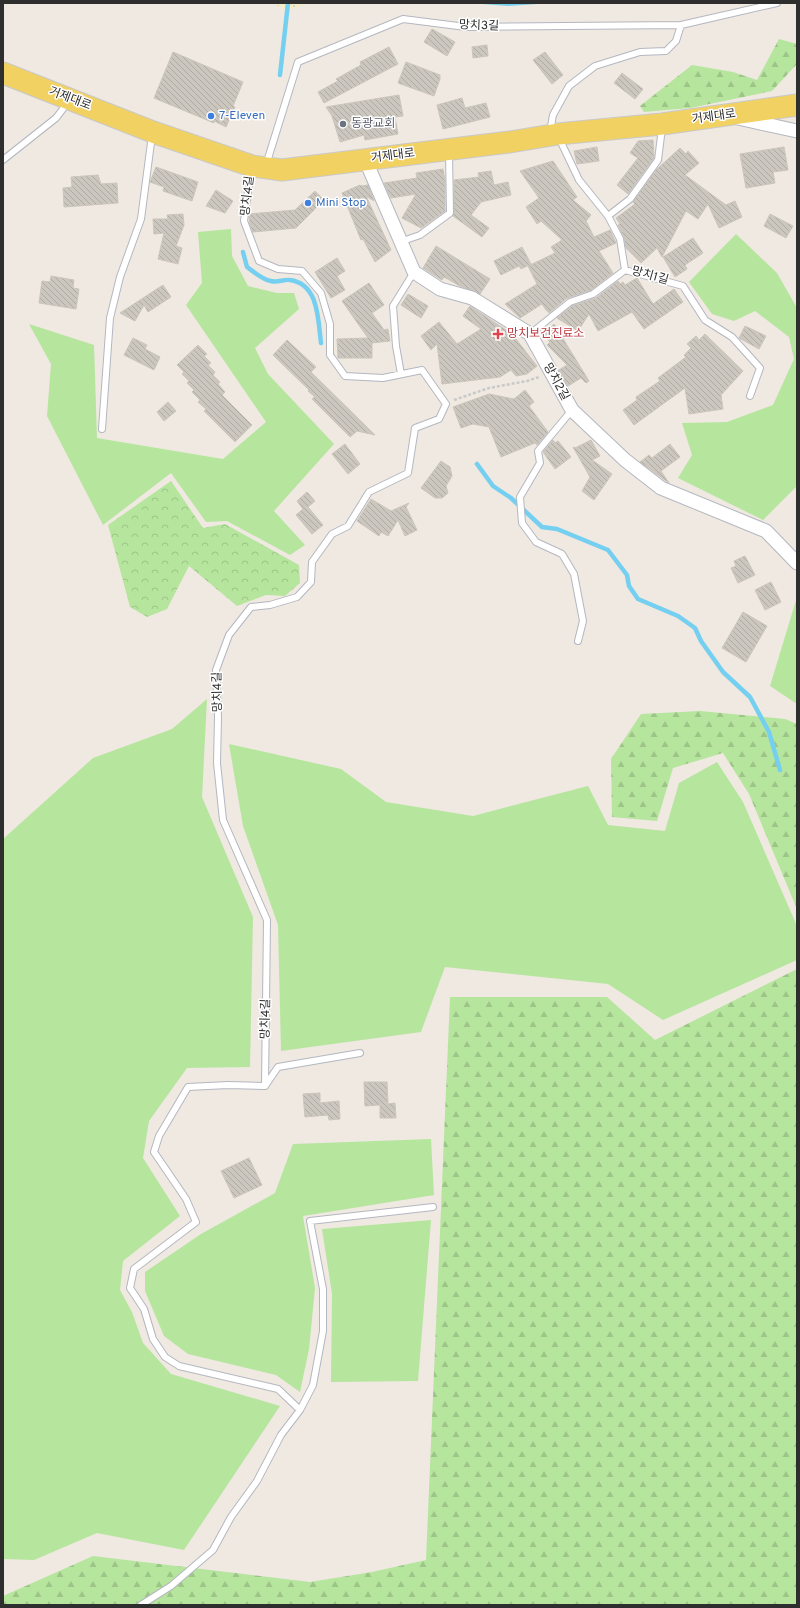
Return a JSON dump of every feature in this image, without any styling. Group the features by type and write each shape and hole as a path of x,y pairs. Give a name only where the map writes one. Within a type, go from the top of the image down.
{"main road":[{"name":"거제대로","path":"3,73 153,132 258,167 282,170 510,142 553,135 662,124 797,105"}],"street":[{"path":"726,115 797,131"},
{"path":"365,160 414,272"},
{"name":"망치2길","path":"414,272 440,289 472,298 530,334 572,410 625,460 661,488 766,531 797,563"}],"lane":[{"name":"망치3길","path":"258,167 298,62 403,19 466,27 681,25 778,3"},
{"path":"553,135 553,115 569,86 595,66 640,52 666,51 676,41 681,25"},
{"path":"3,160 56,118 71,99"},
{"path":"608,216 630,198 658,160 662,124"},
{"path":"102,429 110,318 120,277 141,219 153,132"},
{"name":"망치1길","path":"553,135 579,180 608,216 620,238 626,270 683,286 705,320 732,337 760,368 750,396"},
{"path":"400,242 420,235 450,213 449,149"},
{"name":"망치4길","path":"258,167 244,221 259,261 278,269 302,271 321,293 330,324 330,355 345,376 383,378 422,370 446,404 439,419 415,428 408,473 369,492 348,526 332,534 312,562 311,582 297,597 270,605 251,607 229,635 216,670 218,717 217,763 223,820 268,920 265,1086"},
{"path":"530,334 570,302 594,294 626,270"},
{"path":"401,374 396,346 393,306 414,272"},
{"path":"572,410 538,451 540,463 520,497 522,524 536,542 562,554 574,574 583,621 578,641"},
{"path":"300,1410 278,1389 179,1366 165,1357 153,1339 144,1309 130,1288 134,1269 196,1222 186,1198 154,1152 159,1136 188,1088 228,1085 265,1086 278,1067 360,1053"},
{"path":"140,1605 170,1586 214,1550 231,1517 257,1481 281,1435 300,1410 313,1385 323,1331 323,1289 310,1221 433,1207"}],"path":[{"path":"446,404 469,394 512,383 527,381 551,372"}],"green space":[{"path":"779,39 797,44 797,64 772,91 690,108 644,112 640,106 692,65 733,72 757,80"},
{"path":"231,229 232,256 248,286 277,293 294,293 299,309 255,348 268,374 334,444 274,511 305,545 290,555 227,521 206,522 171,473 103,525 47,416 51,364 29,324 94,345 97,438 223,459 266,422 186,305 202,283 198,232"},
{"path":"736,234 777,273 797,308 797,486 763,520 678,478 692,455 682,423 727,422 773,405 794,359 789,337 755,311 734,321 712,314 689,282"},
{"path":"171,481 203,528 225,524 299,565 300,583 285,596 266,595 237,606 189,566 167,609 147,617 130,607 108,525"},
{"path":"797,597 797,704 770,686"},
{"path":"207,699 202,797 253,917 250,1067 187,1068 149,1121 143,1158 180,1216 123,1261 120,1290 132,1312 143,1343 171,1374 280,1406 184,1550 97,1533 34,1560 3,1559 3,839 93,758 172,729"},
{"path":"700,711 785,719 797,724 797,909 749,794 723,753 673,768 657,821 612,817 611,759 641,714"},
{"path":"229,744 341,769 386,802 473,816 588,786 608,825 665,831 679,783 717,762 743,802 797,926 797,960 663,1020 608,984 445,967 421,1032 281,1051 278,925 243,826"},
{"path":"797,969 797,1605 3,1605 3,1596 93,1556 310,1582 372,1572 426,1560 450,997 607,997 655,1040"},
{"path":"431,1139 434,1195 303,1216 315,1288 309,1349 300,1392 276,1375 188,1354 164,1336 145,1291 145,1272 201,1234 275,1193 293,1144"},
{"path":"431,1220 418,1381 331,1382 332,1294 322,1229"}],"sand":[{"path":"271,3 309,3 288,10"}],"water":[{"path":"470,3 553,3 508,6"}],"building":[{"path":"432,29 455,42 447,56 424,42"},
{"path":"487,45 488,56 473,58 472,47"},
{"path":"389,47 398,64 324,103 318,92 338,81 336,79 361,65 360,62"},
{"path":"173,52 243,82 233,106 235,107 226,127 154,98"},
{"path":"545,52 563,75 552,84 533,60"},
{"path":"406,62 440,75 434,96 398,83"},
{"path":"622,73 643,89 635,99 614,83"},
{"path":"399,95 403,116 395,117 398,134 365,140 364,135 340,142 332,116 326,107"},
{"path":"462,98 465,108 486,103 490,117 443,129 437,105"},
{"path":"653,140 654,158 628,194 617,185 638,158 630,153 638,141"},
{"path":"597,147 599,161 577,164 574,151"},
{"path":"784,147 788,170 773,172 775,183 746,188 740,154"},
{"path":"680,148 686,154 688,151 699,163 685,175 726,205 735,201 742,217 719,228 708,204 698,219 686,211 662,257 657,248 641,263 626,248 624,237 618,225 620,224 616,218 635,204 633,202 656,170"},
{"path":"553,161 577,197 573,200 591,215 586,221 594,237 610,230 616,243 599,251 613,273 591,290 567,298 549,313 542,304 520,318 505,304 537,284 528,266 555,253 551,247 562,240 541,221 537,224 526,207 539,198 520,171"},
{"path":"156,167 198,182 192,201 163,191 164,187 150,182"},
{"path":"443,169 445,181 445,211 421,228 402,218 416,194 391,198 384,183 417,178 416,173"},
{"path":"491,171 494,185 508,182 511,195 481,202 471,215 489,228 482,237 453,216 454,180 479,177 478,173"},
{"path":"98,175 101,184 117,183 118,203 64,207 63,188 72,187 71,177"},
{"path":"360,185 368,185 374,201 366,196 391,250 375,262 363,239 361,240 342,193"},
{"path":"216,190 233,201 225,213 206,206"},
{"path":"315,191 324,200 296,228 253,232 250,225 249,214 295,210"},
{"path":"183,214 184,225 176,246 182,248 178,264 158,259 164,233 154,234 153,219 168,219 167,215"},
{"path":"770,214 793,226 786,238 764,226"},
{"path":"693,238 703,253 685,265 687,269 675,277 663,257"},
{"path":"436,246 490,279 480,294 460,286 444,277 442,280 423,268"},
{"path":"522,247 531,264 521,269 519,266 501,275 494,261"},
{"path":"337,258 345,271 337,276 345,290 331,298 315,272"},
{"path":"51,276 74,280 73,288 79,289 76,309 39,303 42,281 50,282"},
{"path":"637,278 653,304 674,289 683,302 644,329 632,312 598,331 589,314 578,331 557,318 572,306 596,298 618,281 620,284 623,282 625,285"},
{"path":"369,283 384,305 372,313 384,330 388,329 390,341 372,343 372,358 338,358 337,339 368,338 342,301"},
{"path":"163,285 171,297 148,312 144,305 135,321 120,313"},
{"path":"408,294 428,306 421,318 401,305"},
{"path":"470,306 512,334 537,366 527,374 516,376 511,370 500,377 442,384 437,344 431,350 421,336 439,322 457,344 481,329 463,316"},
{"path":"554,324 589,381 586,383 581,378 568,386 559,370 567,365 547,345 550,342 544,335"},
{"path":"745,326 766,336 759,349 739,338"},
{"path":"705,334 743,371 721,395 723,409 689,414 685,388 634,425 623,410 637,400 636,397 660,381 658,378 686,357 684,355 691,348 687,344 696,336 699,340"},
{"path":"133,338 147,345 145,349 160,357 154,370 124,355"},
{"path":"287,340 316,367 311,372 375,435 357,431 350,437 312,399 315,397 308,391 309,390 273,355"},
{"path":"198,345 207,354 204,356 211,363 208,365 215,372 213,375 220,382 218,384 225,392 222,395 252,425 235,442 204,411 206,409 198,402 200,400 192,392 194,390 187,383 189,381 182,374 184,372 177,365"},
{"path":"525,390 534,402 529,406 548,432 537,445 535,443 501,457 489,427 473,424 461,428 453,407 489,394 514,399"},
{"path":"168,402 176,411 164,421 157,412"},
{"path":"553,440 555,443 558,441 571,457 555,469 543,452"},
{"path":"591,440 600,456 592,460 612,474 594,500 582,491 590,477 573,447 575,448"},
{"path":"345,444 360,464 348,474 332,454"},
{"path":"670,444 680,457 661,471 669,483 640,462 649,455 652,458"},
{"path":"441,461 450,467 452,476 446,486 448,493 442,498 435,498 421,488"},
{"path":"307,492 315,501 308,507 323,525 312,534 296,515 303,509 297,501"},
{"path":"371,499 391,511 409,503 406,507 417,530 405,536 398,520 388,536 381,532 379,536 357,521"},
{"path":"745,556 755,575 738,583 731,568 736,566 734,561"},
{"path":"771,582 781,602 765,610 755,590"},
{"path":"743,612 767,626 746,662 722,648"},
{"path":"364,1082 387,1082 388,1104 395,1103 396,1118 380,1118 380,1105 365,1106"},
{"path":"320,1093 320,1103 339,1101 340,1119 329,1120 328,1115 305,1117 303,1094"},
{"path":"249,1158 262,1185 234,1198 221,1171"}],"waterway":[{"path":"280,75 288,3"},
{"path":"243,252 247,267 262,277 273,281 290,280 300,283 307,288 312,296 318,314 321,343"},
{"path":"477,464 493,486 511,498 542,527 557,529 608,550 627,575 629,586 638,599 678,616 695,628 701,641 723,672 750,697 769,732 780,770"}],"place":[{"name":"7-Eleven","path":"211,116"},
{"name":"동광교회","path":"343,124"},
{"name":"Mini Stop","path":"308,203"},
{"name":"망치보건진료소","path":"498,334"}]}
